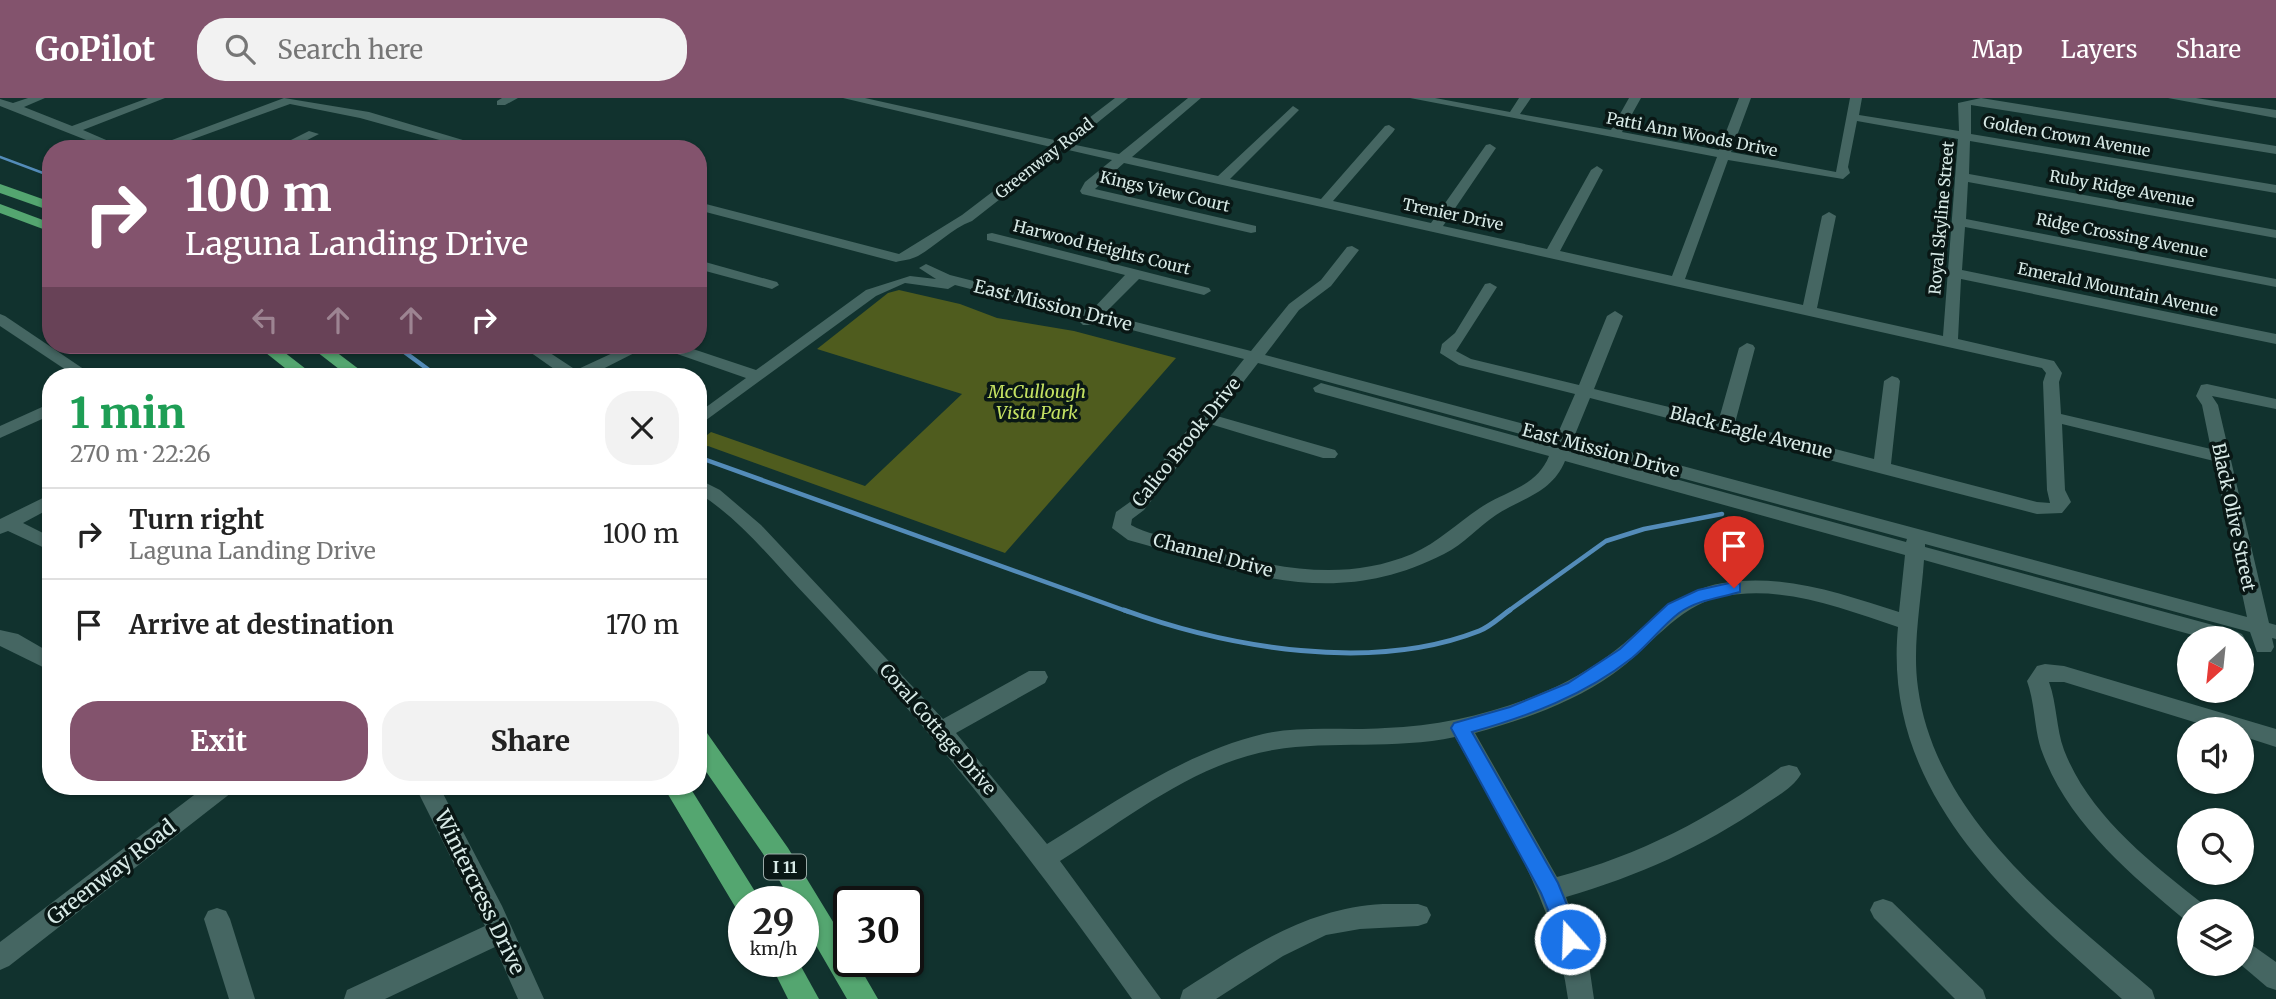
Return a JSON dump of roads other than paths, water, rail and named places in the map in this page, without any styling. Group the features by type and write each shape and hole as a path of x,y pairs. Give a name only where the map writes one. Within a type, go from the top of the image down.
{"highway":[{"path":"0,188 42,204"},
{"path":"0,208 42,224"},
{"path":"276,354 295,368"},
{"path":"328,354 348,368"},
{"name":"I 11","path":"707,753 779,856 863,999"},
{"name":"I 11","path":"682,795 738,886"},
{"path":"792,977 804,999"}],"street":[{"path":"13,107 40,98"},
{"path":"71,130 159,98"},
{"path":"264,98 416,140"},
{"path":"301,98 455,140"},
{"name":"Trenier Drive","path":"849,98 2048,364 2054,373 2051,382 2053,417"},
{"name":"Greenway Road","path":"878,265 926,247 1122,98"},
{"name":"Kings View Court","path":"1195,98 1090,185 1087,191 1251,229"},
{"name":"Patti Ann Woods Drive","path":"1416,98 1838,176 1844,173 1842,167 1852,117"},
{"path":"1513,116 1525,98"},
{"path":"1615,135 1635,98"},
{"path":"1677,281 1745,98"},
{"path":"1852,117 1856,98"},
{"path":"2174,98 2276,114"},
{"path":"178,140 279,102 298,101 369,116"},
{"name":"Royal Skyline Street","path":"1950,342 1954,273 1961,222 1964,103 1968,101 2276,150"},
{"path":"0,102 97,140"},
{"path":"1221,180 1293,110"},
{"name":"Golden Crown Avenue","path":"1852,117 2276,190"},
{"path":"1325,203 1389,129"},
{"path":"299,140 313,134"},
{"path":"1435,228 1490,148"},
{"path":"1552,253 1597,170"},
{"name":"Ruby Ridge Avenue","path":"1963,177 2276,234"},
{"path":"707,213 878,265"},
{"path":"1809,310 1829,216"},
{"path":"818,330 823,321 878,265 943,225 962,219"},
{"name":"Greenway Road","path":"905,281 923,274 934,248 966,222 962,219"},
{"name":"Ridge Crossing Avenue","path":"1961,222 2276,283"},
{"name":"Harwood Heights Court","path":"992,237 1204,291"},
{"path":"1251,362 1294,307 1326,283 1352,250"},
{"name":"East Mission Drive","path":"900,257 917,259 945,278 1091,319 2263,639"},
{"name":"East Mission Drive","path":"878,265 886,280 948,285 1091,319"},
{"path":"707,267 772,285"},
{"name":"Emerald Mountain Avenue","path":"1954,273 2276,339"},
{"path":"1091,319 1136,274"},
{"path":"707,414 874,291 905,281"},
{"name":"Black Eagle Avenue","path":"1490,287 1461,336 1451,344 1448,353 1465,362 1583,389 2037,508 2055,509 2062,502 2056,490 2053,417"},
{"name":"Channel Drive","path":"1121,528 1135,536 1256,570 1312,576 1378,570 1442,548 1492,509 1543,482 1554,469 1583,389 1615,316"},
{"path":"0,319 42,347"},
{"path":"1726,426 1747,348"},
{"path":"53,354 74,368"},
{"path":"542,354 563,368"},
{"path":"592,368 623,354"},
{"path":"692,354 757,376"},
{"name":"Calico Brook Drive","path":"1121,528 1124,516 1137,506 1251,362"},
{"path":"1882,466 1892,381"},
{"name":"Black Olive Street","path":"2263,639 2210,405 2204,396 2207,389 2276,404"},
{"path":"0,433 42,412"},
{"path":"2053,417 2221,457"},
{"path":"1207,418 1329,454"},
{"name":"Coral Cottage Drive","path":"707,490 755,531 842,620 941,731 1045,858 1148,999"},
{"path":"4,526 42,505"},
{"path":"4,526 42,541"},
{"path":"1916,543 1907,685 1910,707 1924,751 1950,801 1997,863 2025,893 2142,999"},
{"name":"East Mission Drive","path":"1916,543 2192,626"},
{"path":"1045,858 1189,773 1236,752 1291,739 1396,736 1461,728 1515,713 1574,687 1626,653 1674,608 1720,590 1751,587 1800,592 1910,623"},
{"path":"0,638 11,639 42,658"},
{"path":"2179,899 2113,841 2071,785 2047,730 2043,695 2038,681 2045,672 2064,674 2276,738"},
{"path":"941,731 1037,677"},
{"path":"1461,728 1551,890 1575,954 1581,999"},
{"path":"1551,890 1664,853 1741,810 1789,774"},
{"name":"Greenway Road","path":"0,958 204,795"},
{"name":"Wintercress Drive","path":"432,795 501,931 531,999"},
{"path":"1883,910 1973,999"},
{"path":"1193,999 1270,950 1326,924 1373,916 1418,915"},
{"path":"217,919 242,999"},
{"path":"358,999 501,931"},
{"path":"2254,960 2276,978"}],"waterway":[{"path":"0,157 42,173"},
{"path":"407,354 426,368"},
{"path":"707,460 1129,612"},
{"path":"1507,612 1606,541 1644,529 1722,514"},
{"path":"1124,610 1165,624 1254,644 1347,653 1393,651 1437,644 1483,629 1510,610"}],"park label":[{"name":"McCullough Vista Park","path":"1037,401"}]}
